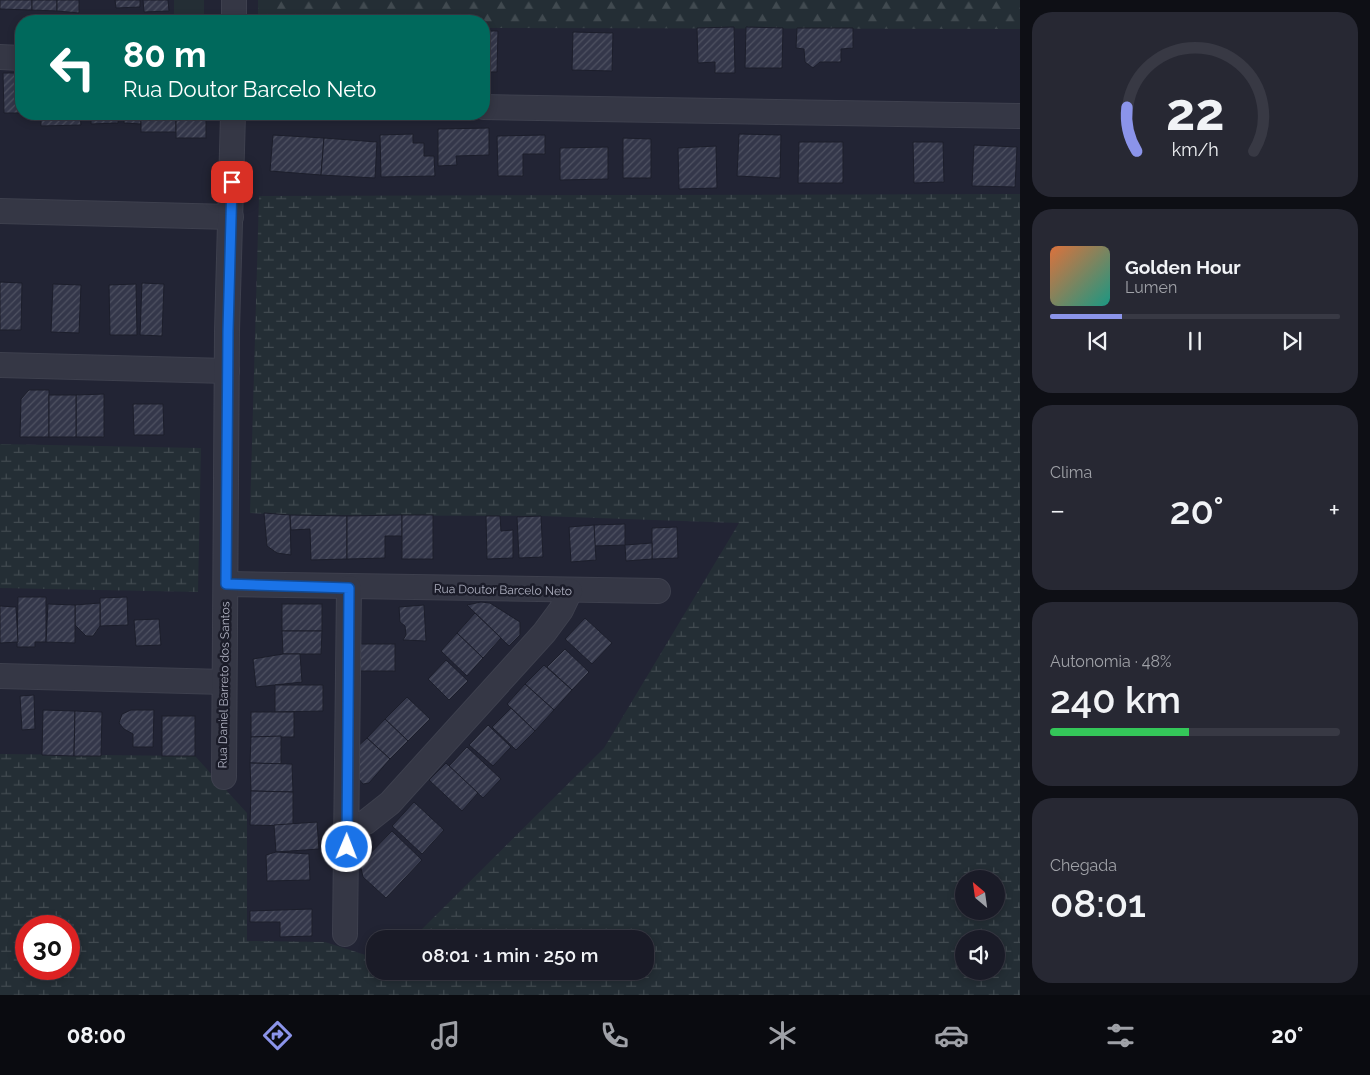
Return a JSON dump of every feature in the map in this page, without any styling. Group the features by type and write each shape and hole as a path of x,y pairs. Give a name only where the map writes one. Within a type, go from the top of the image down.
{"street":[{"path":"234,0 234,15"},
{"path":"0,57 15,58"},
{"path":"490,107 1020,116"},
{"name":"Rua Daniel Barreto dos Santos","path":"224,777 227,371 233,120"},
{"path":"0,211 231,217"},
{"path":"0,365 227,371"},
{"name":"Rua Doutor Barcelo Neto","path":"226,584 349,588 658,591"},
{"path":"345,934 349,588"},
{"path":"347,830 366,822 390,804 544,633 561,610 570,591"},
{"path":"0,676 224,682"}],"green space":[{"path":"174,0 204,0 204,15 174,15"},
{"path":"258,0 1020,0 1020,29 490,28 490,15 258,15"},
{"path":"1020,194 1020,995 0,995 0,754 195,756 247,813 247,941 325,942 366,955 366,980 654,980 654,930 421,930 604,748 739,523 541,516 290,515 250,513 259,196"},
{"path":"0,444 201,448 198,592 0,588"}],"building":[{"path":"0,0 32,0 32,10 0,9"},
{"path":"32,0 57,0 57,11 32,10"},
{"path":"57,0 79,0 79,13 57,11"},
{"path":"115,0 140,0 140,7 116,8"},
{"path":"143,0 168,0 169,11 144,12"},
{"path":"734,27 735,73 715,73 715,62 698,63 697,28"},
{"path":"746,27 783,28 782,68 745,68"},
{"path":"797,28 853,28 853,48 841,49 841,62 820,62 813,68 805,62 804,49 796,48"},
{"path":"490,31 498,31 497,72 490,72"},
{"path":"573,32 613,33 612,71 572,70"},
{"path":"3,73 15,73 15,113 4,113"},
{"path":"41,120 81,120 81,125 41,126"},
{"path":"91,120 118,120 118,123 91,124"},
{"path":"124,120 141,120 141,124 124,123"},
{"path":"141,120 176,120 176,132 141,132"},
{"path":"176,120 206,120 206,138 176,138"},
{"path":"489,128 489,155 456,156 457,165 438,166 438,129"},
{"path":"413,134 413,143 424,143 424,156 434,156 435,176 381,177 380,135"},
{"path":"739,134 781,135 780,178 737,176"},
{"path":"273,135 324,138 321,175 270,171"},
{"path":"545,135 545,154 523,154 523,176 498,176 497,136"},
{"path":"324,138 377,142 375,178 321,175"},
{"path":"623,138 651,139 651,178 623,178"},
{"path":"799,142 843,142 843,183 798,183"},
{"path":"913,142 943,142 944,182 914,183"},
{"path":"974,145 1017,147 1015,187 972,186"},
{"path":"716,146 717,188 679,189 678,148"},
{"path":"608,147 608,179 560,180 560,148"},
{"path":"0,282 22,283 21,330 0,330"},
{"path":"142,283 164,284 162,336 140,335"},
{"path":"53,284 81,285 79,333 51,332"},
{"path":"136,284 137,335 110,335 109,285"},
{"path":"29,390 49,390 49,437 20,437 21,399"},
{"path":"104,394 104,437 76,437 76,395"},
{"path":"49,395 76,395 76,437 49,437"},
{"path":"133,404 163,404 164,435 134,435"},
{"path":"264,513 290,515 291,555 277,553 267,546"},
{"path":"290,515 347,516 347,559 311,560 310,529 291,530"},
{"path":"402,515 402,536 385,536 385,558 347,559 347,516"},
{"path":"402,515 433,515 433,559 402,559"},
{"path":"486,516 500,516 501,531 513,530 513,558 487,559"},
{"path":"541,516 543,557 519,558 517,517"},
{"path":"625,524 625,545 594,546 594,525"},
{"path":"594,525 596,560 571,562 569,527"},
{"path":"677,527 678,558 652,559 652,528"},
{"path":"652,543 652,559 626,561 625,545"},
{"path":"18,597 46,597 46,642 35,642 35,647 17,647"},
{"path":"127,597 128,625 100,626 100,598"},
{"path":"481,602 490,603 520,622 520,635 509,646 467,605"},
{"path":"100,603 100,626 93,636 86,636 75,625 75,605"},
{"path":"48,604 75,605 75,643 46,642"},
{"path":"282,604 322,604 322,631 282,631"},
{"path":"424,605 426,641 403,640 406,635 405,626 400,622 399,607"},
{"path":"0,606 16,607 18,642 0,643"},
{"path":"475,613 501,638 483,658 457,633"},
{"path":"585,618 612,643 592,664 565,639"},
{"path":"159,619 161,645 136,646 134,620"},
{"path":"282,631 322,631 321,654 283,654"},
{"path":"457,633 483,658 467,676 441,651"},
{"path":"359,644 395,644 395,671 359,671"},
{"path":"565,649 589,672 572,690 547,667"},
{"path":"283,654 300,654 302,682 256,687 253,659"},
{"path":"446,660 468,681 449,700 428,679"},
{"path":"544,665 572,690 554,710 525,684"},
{"path":"525,684 554,710 535,731 507,704"},
{"path":"275,685 323,685 323,711 275,712"},
{"path":"34,695 35,729 22,730 20,696"},
{"path":"407,697 430,719 408,741 385,719"},
{"path":"511,708 535,731 516,750 492,727"},
{"path":"43,710 75,711 74,756 42,755"},
{"path":"131,710 154,710 153,747 133,747 133,734 124,729 119,723 122,714"},
{"path":"75,711 102,712 101,756 74,756"},
{"path":"251,712 294,712 294,737 251,737"},
{"path":"162,716 195,716 195,756 162,756"},
{"path":"385,719 408,741 390,759 367,738"},
{"path":"488,725 511,747 493,766 469,745"},
{"path":"281,736 281,764 250,763 251,737"},
{"path":"367,738 390,759 369,783 363,784 357,777 356,748"},
{"path":"467,747 501,779 483,798 449,766"},
{"path":"250,763 292,764 293,792 251,791"},
{"path":"446,763 478,793 462,811 429,780"},
{"path":"251,791 293,792 293,826 250,825"},
{"path":"414,802 444,830 422,854 392,826"},
{"path":"317,822 319,849 276,852 274,825"},
{"path":"392,831 422,860 386,898 363,877 360,864"},
{"path":"276,852 309,854 310,880 267,881 266,855"},
{"path":"312,909 312,936 280,937 280,922 250,922 250,911"}],"route":[{"path":"232,182 228,331 226,584 349,588 347,847"}]}
